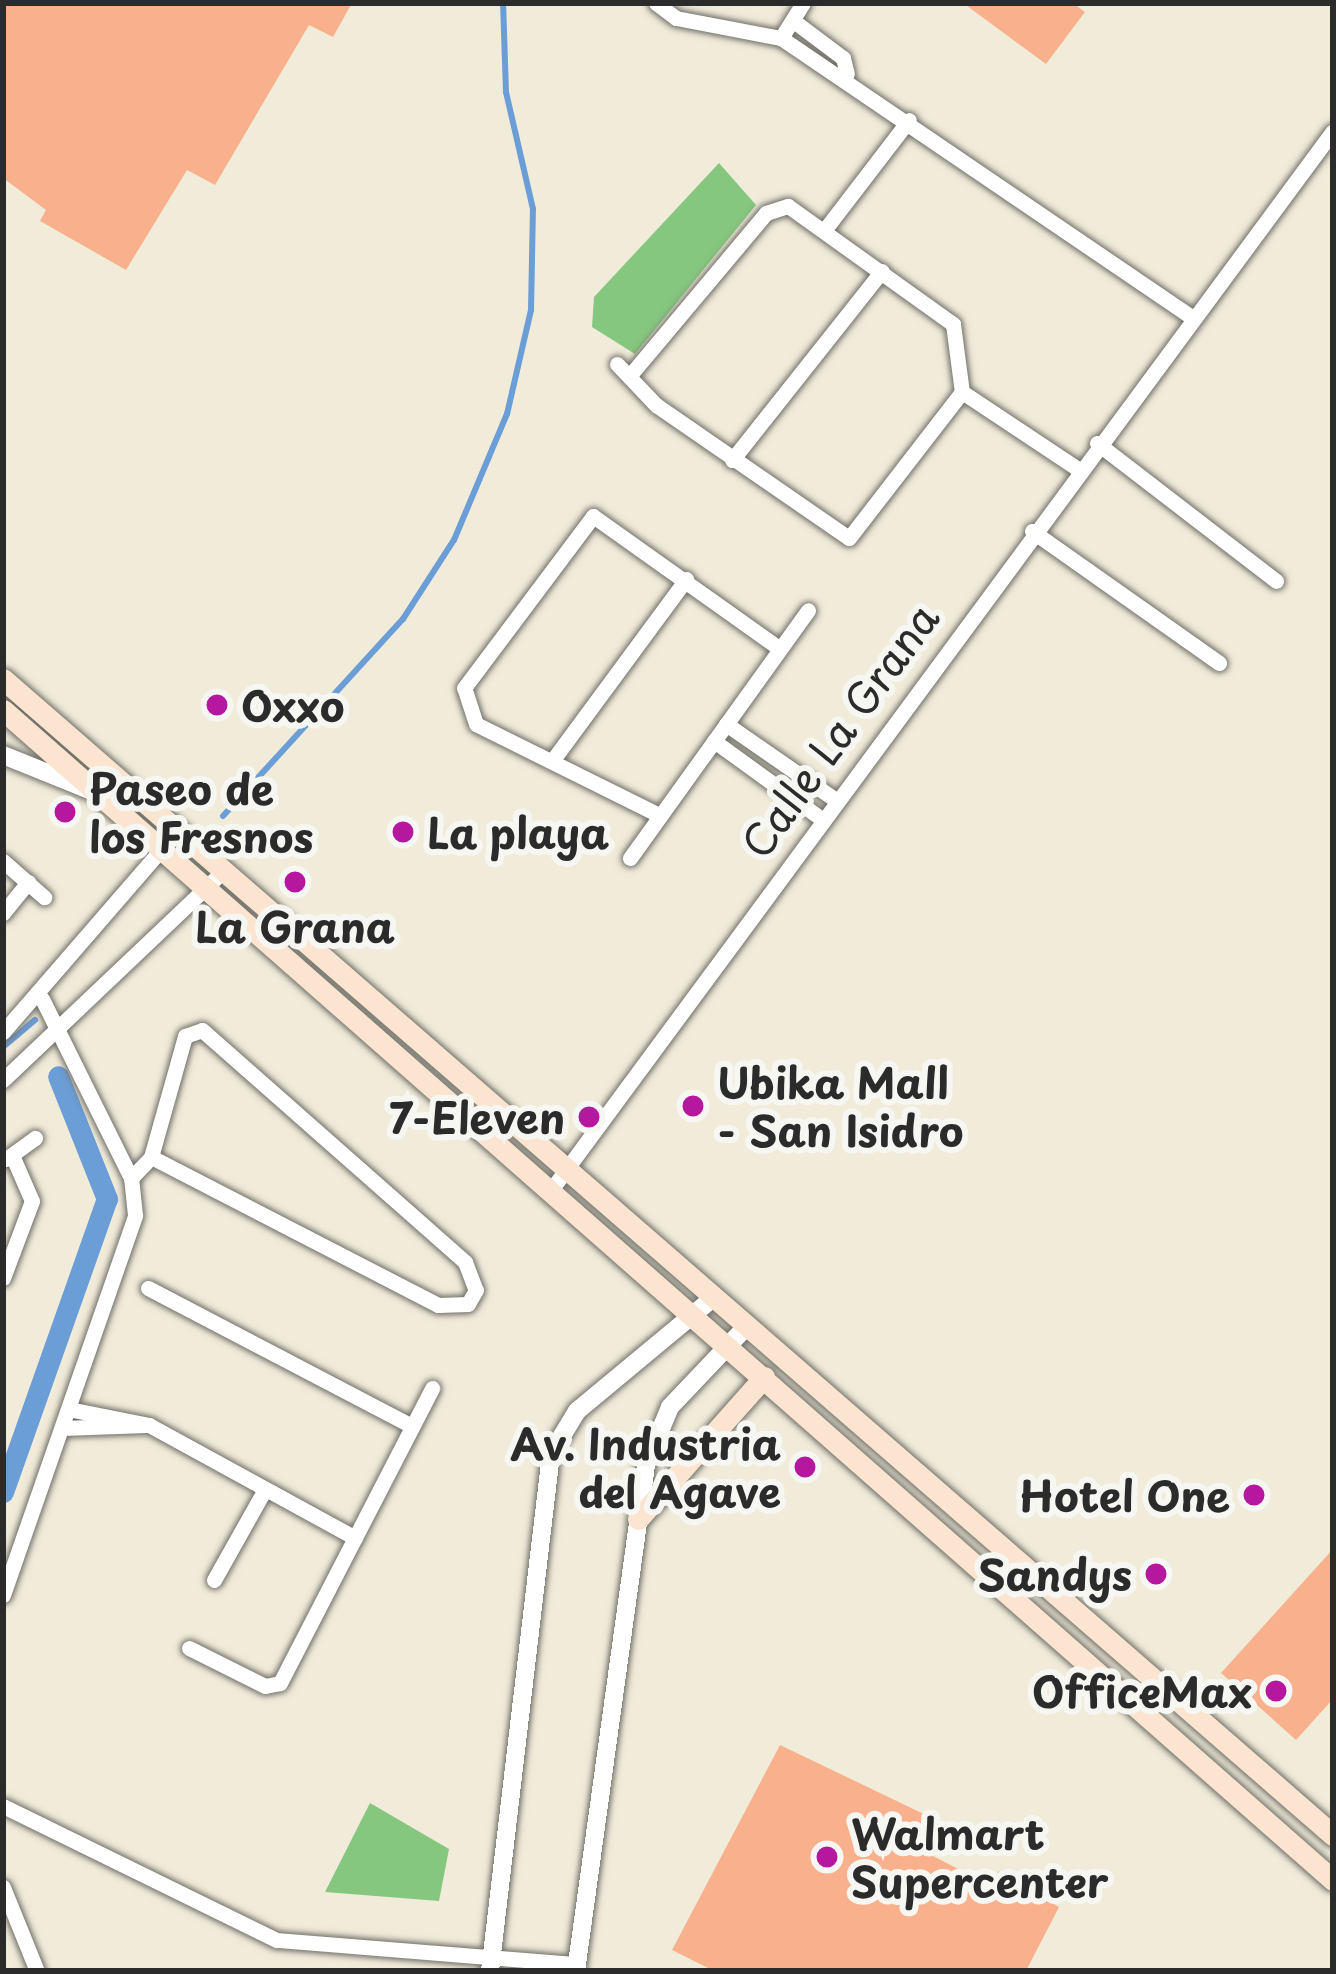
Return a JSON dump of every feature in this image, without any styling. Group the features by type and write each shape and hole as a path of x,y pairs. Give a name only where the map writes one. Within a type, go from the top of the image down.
{"main road":[{"path":"3,679 216,880 566,1170 1333,1835"},
{"path":"3,710 98,793 170,840"},
{"path":"216,880 551,1190 1333,1880"},
{"path":"638,1519 764,1377"},
{"path":"1273,1825 1295,1803"}],"street":[{"path":"656,3 676,18 789,29 909,120 1190,316"},
{"path":"789,29 802,3"},
{"path":"826,228 909,120"},
{"name":"Calle La Grana","path":"551,1190 833,797 1333,131"},
{"path":"788,206 882,271 959,330 962,392 849,538 733,460 624,369 766,214 788,206"},
{"path":"733,460 882,271"},
{"path":"962,392 1078,469"},
{"path":"1097,443 1276,581"},
{"path":"659,815 466,711 464,688 593,516 780,649"},
{"path":"1031,531 1219,662"},
{"path":"552,760 686,579"},
{"path":"630,858 808,610"},
{"path":"726,724 833,797"},
{"path":"714,740 819,817"},
{"path":"3,755 98,793"},
{"path":"3,1032 42,999 170,840"},
{"path":"3,861 44,897"},
{"path":"3,1080 64,1030 216,880"},
{"path":"3,913 28,883"},
{"path":"3,1594 135,1215 131,1178 64,1030 42,999"},
{"path":"131,1178 152,1157 184,1036 202,1030 465,1262 476,1290 468,1304 438,1305 152,1157"},
{"path":"3,1278 32,1201 8,1158 35,1138"},
{"path":"148,1288 412,1426"},
{"path":"490,1964 551,1454 577,1411 694,1318 712,1298"},
{"path":"3,1806 277,1940 490,1964 576,1968 638,1519 656,1435 746,1328"},
{"path":"189,1648 273,1688 432,1388"},
{"path":"69,1409 149,1425 355,1538"},
{"path":"62,1428 149,1425"},
{"path":"214,1580 265,1489"},
{"path":"3,1887 38,1971"}],"green space":[{"path":"719,163 756,205 635,354 592,327 594,297"},
{"path":"370,1803 449,1849 439,1901 325,1892"}],"building":[{"path":"3,3 352,3 333,37 309,25 215,185 187,170 126,270 40,221 46,210 3,178"},
{"path":"963,3 1073,3 1085,12 1046,64"},
{"path":"1333,1549 1333,1699 1296,1740 1221,1673"},
{"name":"Walmart Supercenter","path":"780,1745 928,1816 909,1844 994,1887 998,1871 1059,1907 1026,1971 714,1971 672,1950"}],"waterway":[{"path":"223,816 403,619 454,540 507,414 531,310 533,209 506,92 503,3"},
{"path":"3,1047 35,1020"},
{"path":"3,1492 107,1199 58,1076"}],"place":[{"name":"Oxxo","path":"217,705"},
{"name":"Paseo de los Fresnos","path":"65,812"},
{"name":"La playa","path":"403,832"},
{"name":"La Grana","path":"295,882"},
{"name":"Ubika Mall - San Isidro","path":"693,1106"},
{"name":"7-Eleven","path":"589,1117"},
{"name":"Av. Industria del Agave","path":"805,1467"},
{"name":"Hotel One","path":"1254,1495"},
{"name":"Sandys","path":"1156,1574"},
{"name":"OfficeMax","path":"1276,1691"},
{"name":"Walmart Supercenter","path":"827,1857"}]}
